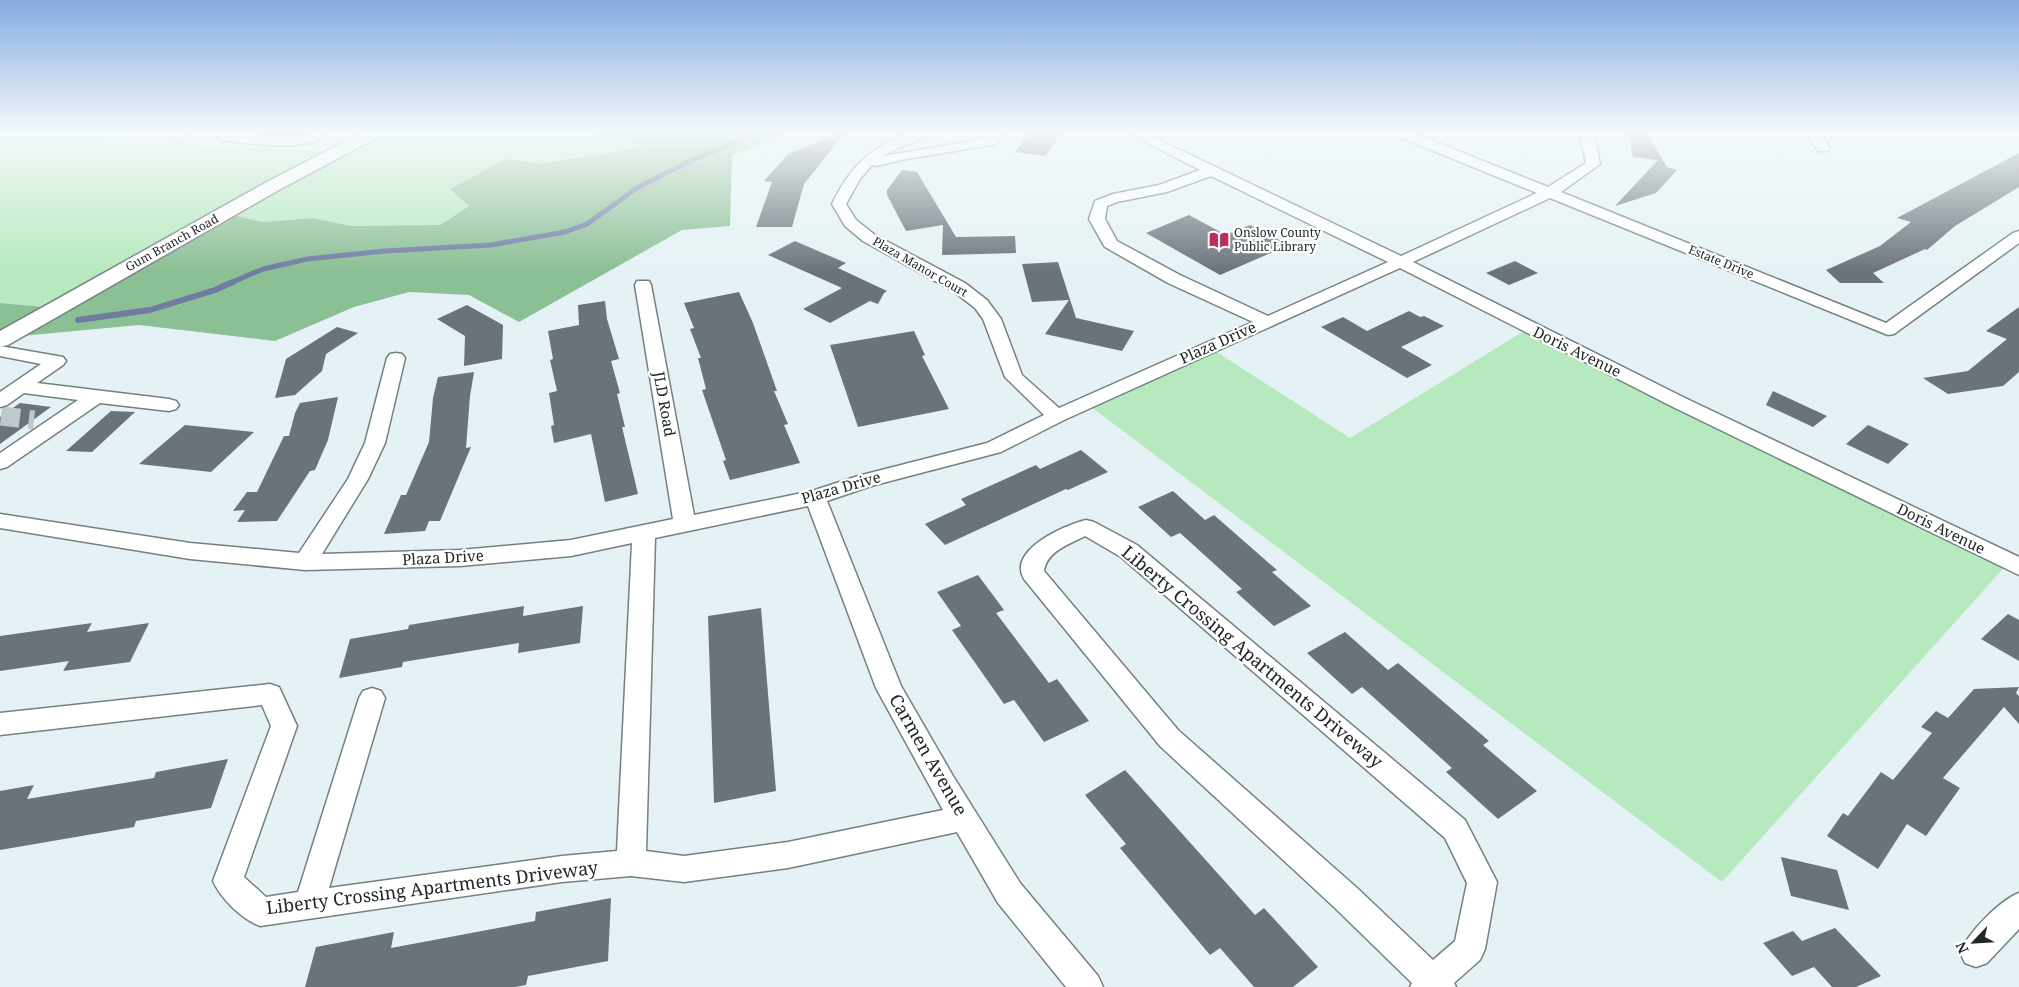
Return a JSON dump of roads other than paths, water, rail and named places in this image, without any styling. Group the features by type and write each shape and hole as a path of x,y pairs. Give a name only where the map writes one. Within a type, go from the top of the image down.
{"main road":[{"name":"Gum Branch Road","path":"0,340 284,180"}],"street":[{"name":"Plaza Manor Court","path":"851,180 839,204 850,223 869,238 958,287 981,304 992,319 1014,377 1057,416"},
{"path":"1186,180 1162,189 1113,198 1100,204 1096,219 1111,244 1174,278 1203,279 1213,282 1231,295 1238,308 1267,322"},
{"name":"Doris Avenue","path":"1230,180 1399,261 1678,402 2019,567"},
{"name":"Estate Drive","path":"1521,180 1888,330 2019,236"},
{"name":"Plaza Drive","path":"0,521 190,552 305,562 460,558 571,548 815,497 866,481 994,448 1057,416 1551,192 1569,180"},
{"name":"JLD Road","path":"643,285 685,524"},
{"path":"0,351 57,361 21,387 0,411"},
{"path":"305,562 358,479 375,443 396,358"},
{"path":"21,387 169,406"},
{"path":"3,457 96,397"},
{"path":"34,420 57,423"},
{"name":"Carmen Avenue","path":"815,497 889,688 1009,893 1087,987"},
{"name":"Liberty Crossing Apartments Driveway","path":"1086,526 1129,551 1455,829 1482,882 1469,949 1433,985 1331,884 1169,738 1032,573 1034,560 1048,545 1086,526"},
{"path":"632,863 644,533"},
{"name":"Liberty Crossing Apartments Driveway","path":"0,724 270,694 284,726 228,881 260,912 562,869 632,863 684,869 788,855 964,818"},
{"path":"309,906 372,698"},
{"path":"1976,952 2019,907"}],"waterway":[{"path":"230,283 263,269 307,259 385,251 491,245 565,232 587,224 637,188 653,180"},
{"path":"78,320 150,310 215,290 233,282"}],"tunnel":[{"path":"1,416 34,420"}],"place":[{"name":"Onslow County Public Library","path":"1219,240"}]}
